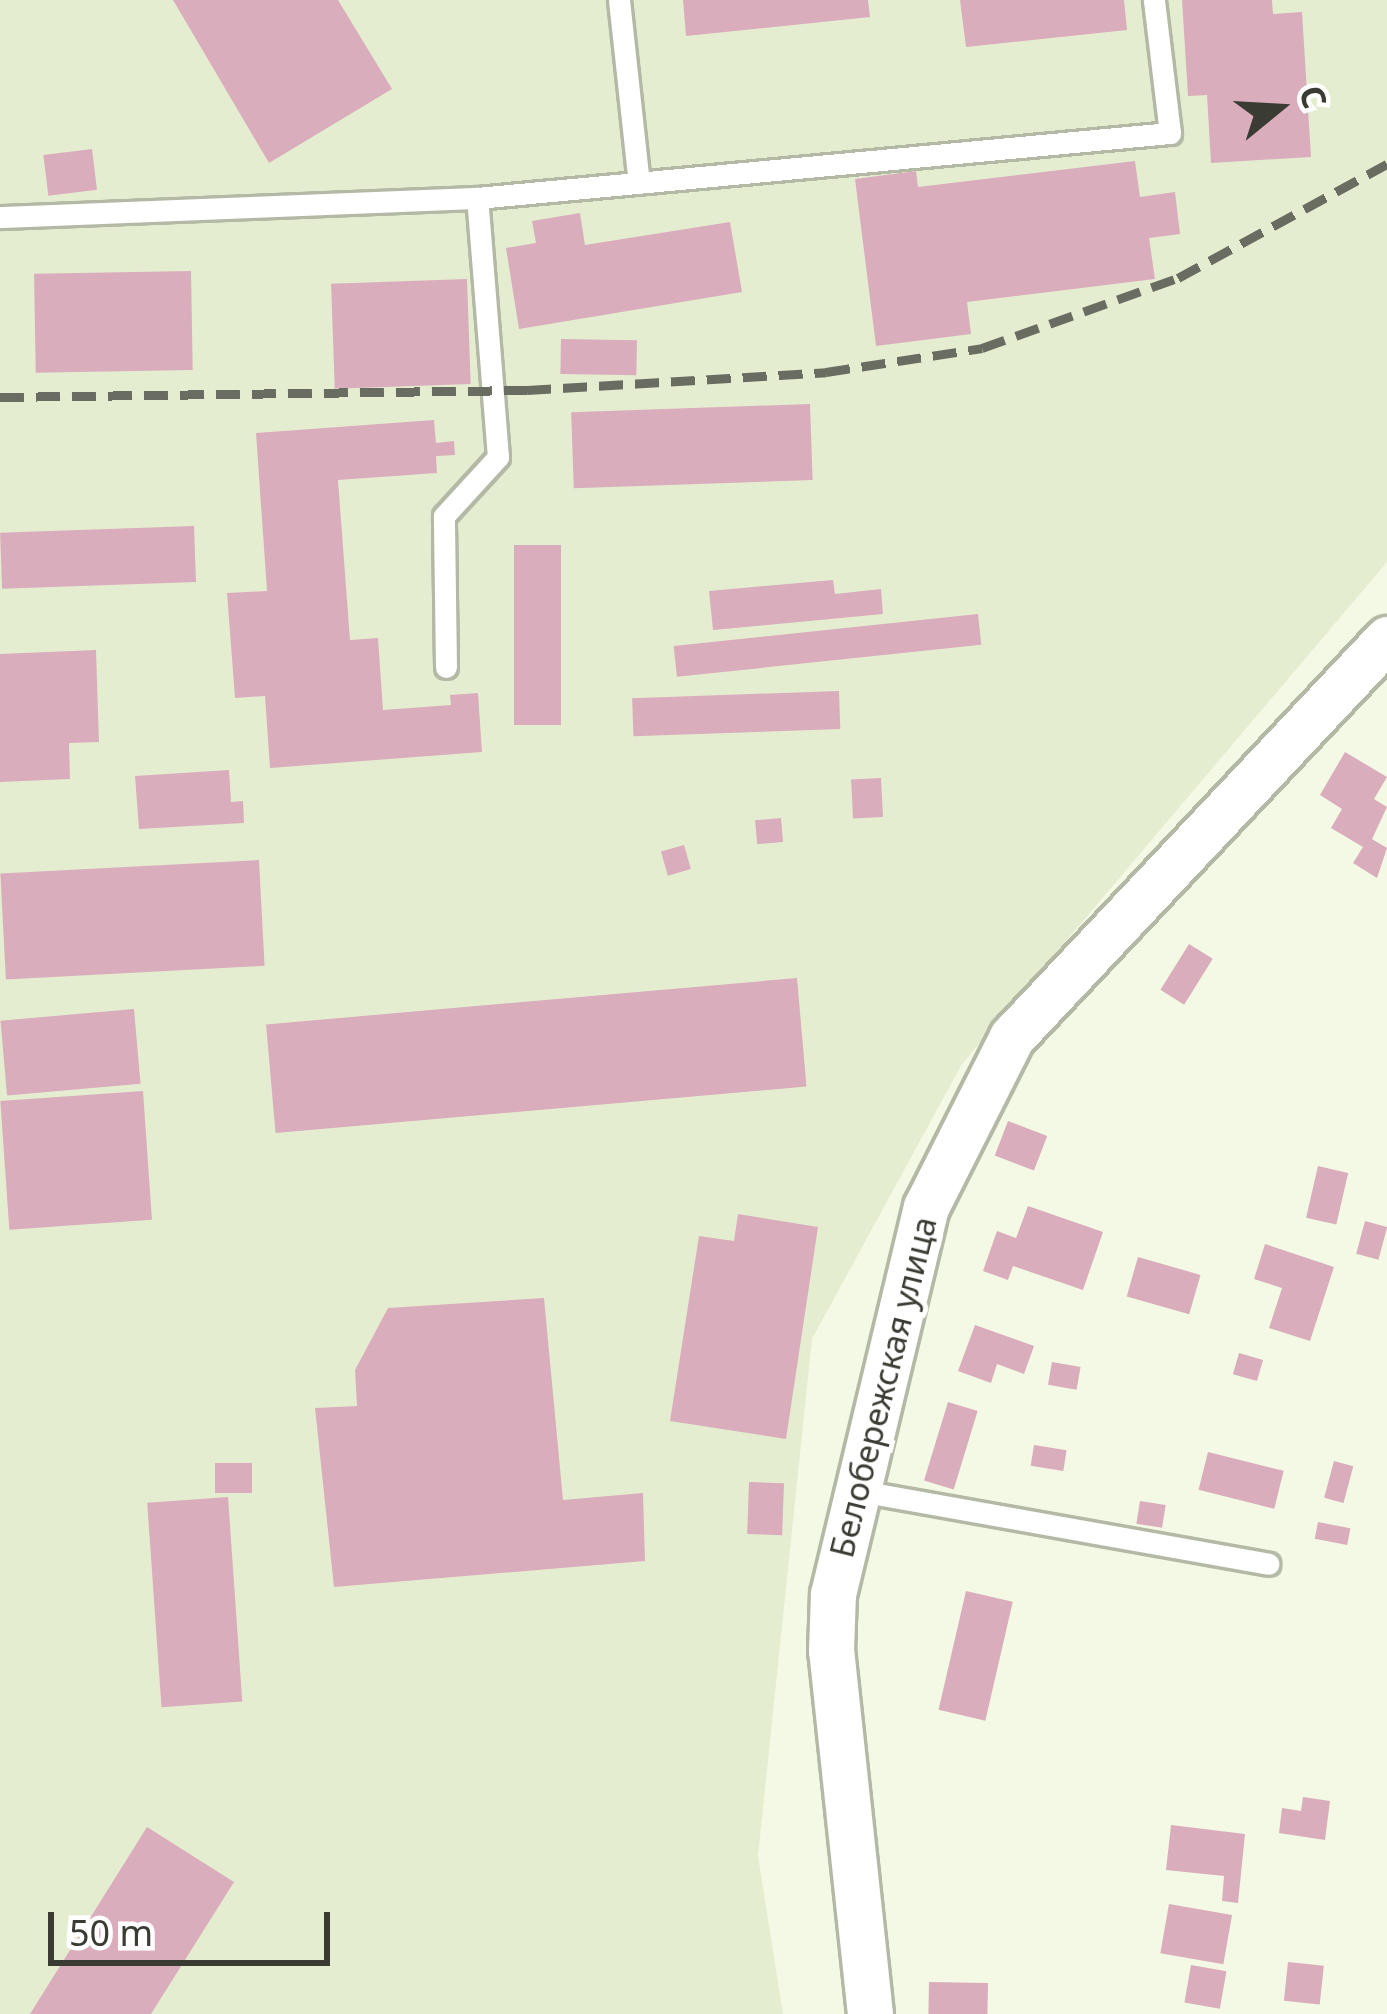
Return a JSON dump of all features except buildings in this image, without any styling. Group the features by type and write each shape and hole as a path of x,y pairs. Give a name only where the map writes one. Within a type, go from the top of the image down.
{"street":[{"name":"Белобережская улица","path":"870,2014 831,1651 854,1490 926,1207 1012,1037 1387,639"}],"lane":[{"path":"619,0 639,183"},
{"path":"0,217 477,198 1170,133 1154,0"},
{"path":"446,667 444,517 498,457 477,198"},
{"path":"854,1490 1268,1564"}],"shaded area":[{"path":"0,0 1387,0 1387,562 962,1064 812,1339 758,1856 783,2014 0,2014"}],"railway":[{"path":"0,397 527,390 826,372 982,348 1178,278 1387,164"}]}
